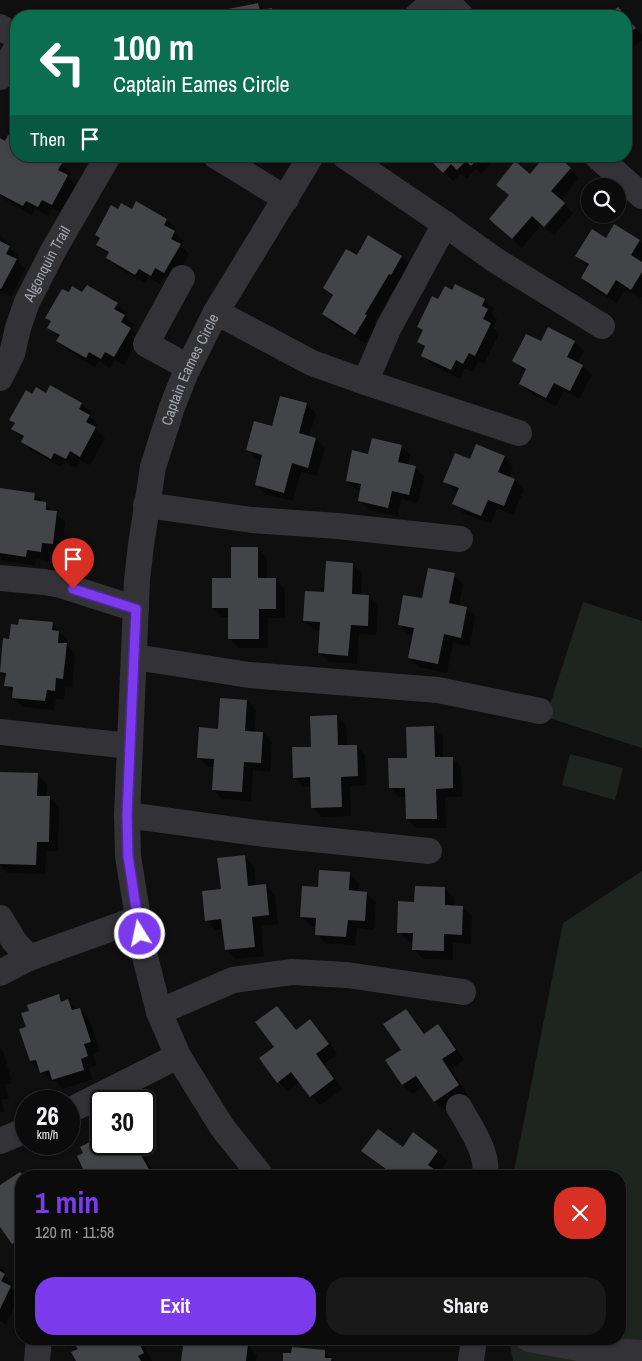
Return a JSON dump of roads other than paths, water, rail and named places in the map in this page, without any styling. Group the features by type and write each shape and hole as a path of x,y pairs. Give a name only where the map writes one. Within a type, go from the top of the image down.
{"street":[{"path":"424,10 435,0"},
{"path":"445,0 455,10"},
{"path":"0,77 10,59"},
{"name":"Algonquin Trail","path":"0,378 12,354 27,302 53,251 105,162"},
{"path":"226,162 286,199"},
{"name":"Captain Eames Circle","path":"256,1170 222,1127 178,1056 160,1012 143,949 128,856 127,815 136,609 146,505 153,466 172,407 188,367 216,312 308,162"},
{"path":"354,162 446,224 494,260 602,326"},
{"path":"604,162 642,196"},
{"path":"365,382 389,327 446,224"},
{"path":"182,278 146,344 188,367"},
{"path":"216,312 312,364 519,433"},
{"path":"146,505 252,520 338,526 460,539"},
{"path":"0,578 61,585 136,609"},
{"path":"135,657 249,675 438,690 540,711"},
{"path":"0,732 130,746"},
{"path":"127,815 265,834 429,851"},
{"path":"0,918 14,940 29,958"},
{"path":"0,973 29,958 137,919"},
{"path":"160,1012 233,980 292,972 347,975 463,992"},
{"path":"80,1105 178,1056"},
{"path":"459,1107 479,1142 487,1167 486,1170"},
{"path":"0,1141 15,1135"},
{"path":"37,1361 39,1345"},
{"path":"471,1361 473,1345"},
{"path":"561,1345 583,1349 642,1353"}]}
